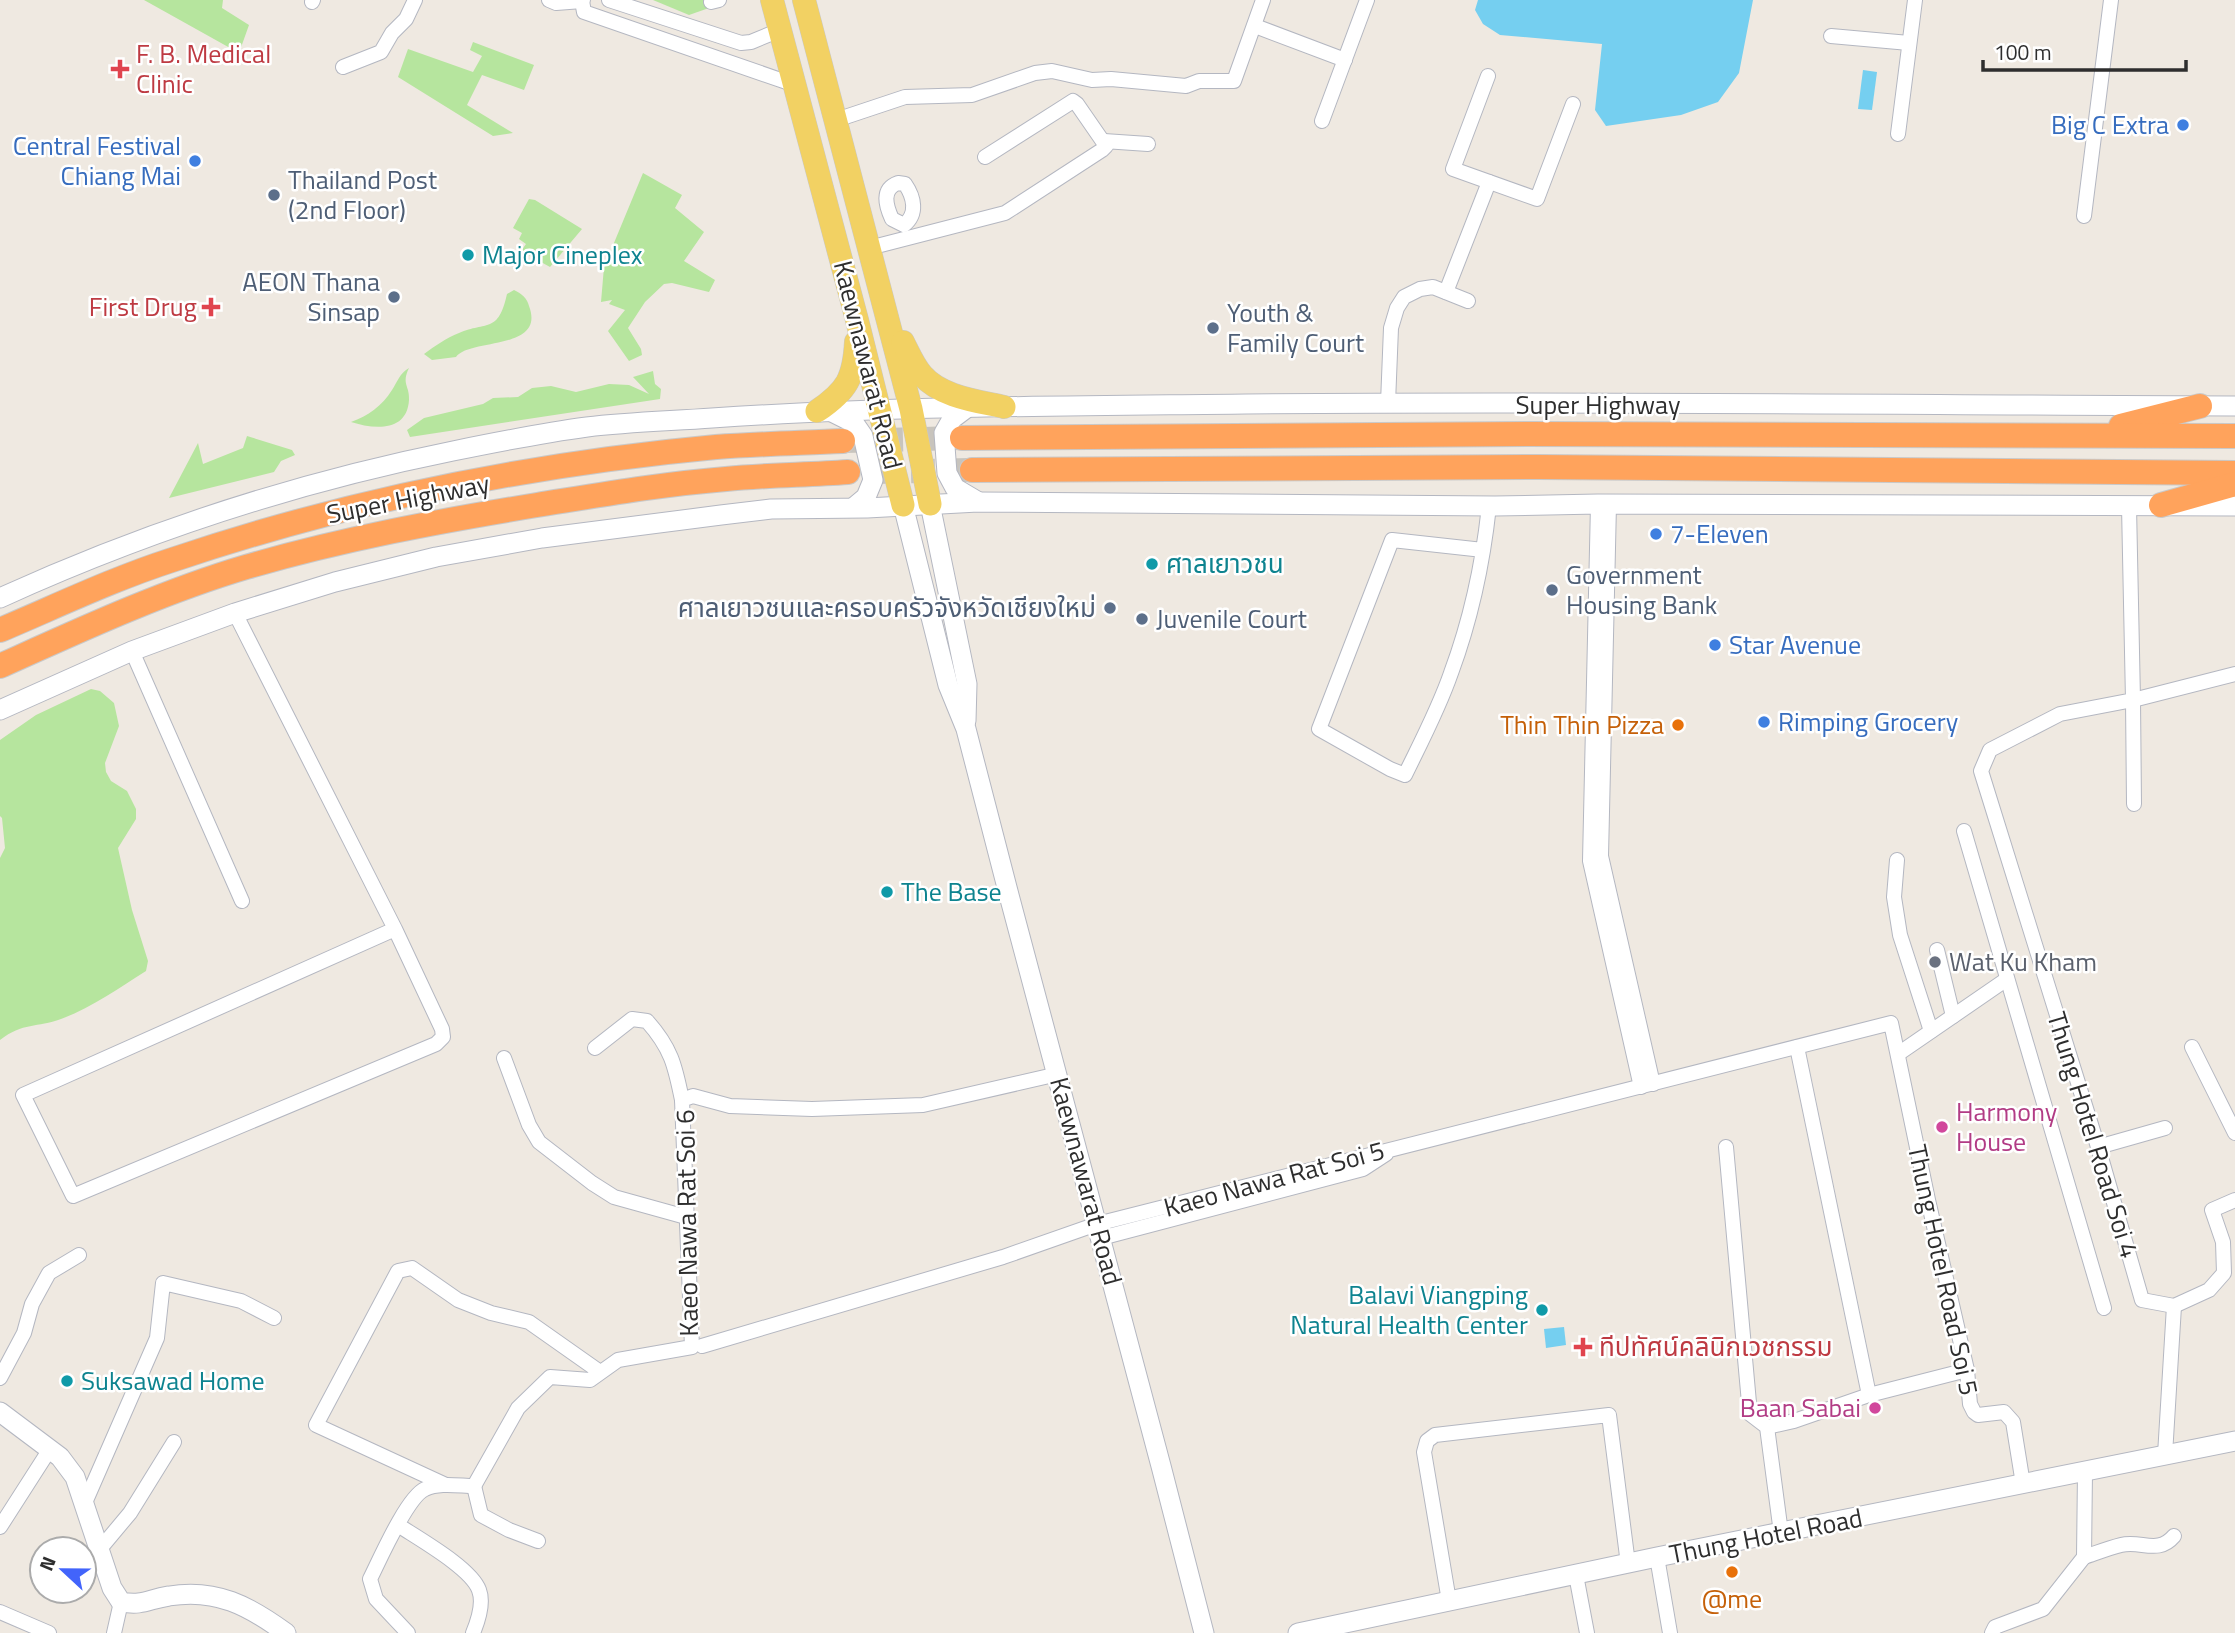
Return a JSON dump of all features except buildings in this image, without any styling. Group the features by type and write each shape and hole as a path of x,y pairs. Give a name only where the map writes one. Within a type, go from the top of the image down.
{"highway":[{"path":"2090,435 2200,406"},
{"name":"Super Highway","path":"962,438 1512,434 2235,436"},
{"name":"Super Highway","path":"0,630 168,561 231,540 442,488 550,468 716,447 843,441"},
{"path":"972,470 1539,467 2235,473"},
{"name":"Super Highway","path":"0,666 180,590 330,544 474,515 639,488 727,479 848,472"},
{"path":"2161,505 2235,484"}],"main road":[{"name":"Kaewnawarat Road","path":"772,0 880,410 947,685 966,729 1204,1633"},
{"name":"Kaewnawarat Road","path":"804,0 911,409 967,684 966,729"},
{"path":"885,308 924,378 939,388 962,397 1004,407"},
{"path":"824,411 841,393 853,372 857,320"},
{"path":"0,598 91,559 189,522 315,482 488,443 588,427 824,411 968,407 1388,403 2235,406"},
{"path":"968,407 952,419 944,433 947,473 956,488 978,502"},
{"path":"824,411 853,423 863,436 873,480 866,497 854,507"},
{"path":"0,710 132,651 235,613 335,582 436,557 542,538 771,509 867,508 978,502 1489,506 2235,506"},
{"path":"0,1412 60,1457 75,1477 112,1588 121,1602 136,1604 169,1596 203,1593 239,1604 286,1633"},
{"name":"Thung Hotel Road","path":"1298,1633 1657,1557 2235,1441"}],"street":[{"path":"343,67 381,52 392,33 406,19 415,0"},
{"path":"549,0 556,3 582,1 584,12 795,85"},
{"path":"609,0 741,43 751,42 780,30"},
{"path":"836,120 905,97 972,95 1035,73 1052,71 1092,80 1111,79 1186,86 1199,81 1234,81 1263,0"},
{"path":"1322,121 1367,0"},
{"path":"1898,134 1914,0"},
{"path":"2084,216 2111,0"},
{"path":"1255,26 1345,60"},
{"path":"1831,36 1909,43"},
{"path":"1488,76 1452,169 1537,199 1573,104"},
{"path":"869,247 906,231 1005,213 1106,146 1073,101 985,157"},
{"path":"1104,141 1148,144"},
{"path":"1446,292 1489,183"},
{"path":"1388,403 1391,328 1396,308 1404,297 1420,289 1433,287 1468,301"},
{"path":"1604,504 1590,861 1603,894 1647,1086"},
{"path":"1483,550 1392,540 1319,729 1405,775 1451,674 1475,598 1483,550 1489,506"},
{"path":"2129,506 2134,804"},
{"path":"235,613 395,929 442,1029 443,1037 436,1044 73,1196 23,1095 395,929"},
{"path":"132,651 242,901"},
{"name":"Thung Hotel Road Soi 4","path":"2174,1306 2142,1300 2098,1147 1981,771 1990,750 2060,714 2133,700 2235,674"},
{"path":"1964,831 2104,1308"},
{"path":"1896,860 1894,897 1900,935 1931,1031"},
{"path":"1937,950 1953,1016"},
{"path":"1898,1054 2007,979"},
{"path":"595,1048 632,1019 647,1021 660,1036 675,1063 682,1100"},
{"name":"Kaeo Nawa Rat Soi 5","path":"702,1346 1003,1257 1363,1162 1396,1147 1891,1023"},
{"name":"Thung Hotel Road Soi 5","path":"1891,1023 1967,1370 1970,1404 1978,1415 2004,1412 2013,1422 2023,1484"},
{"path":"1797,1046 1869,1395"},
{"path":"2192,1047 2235,1133"},
{"path":"504,1058 529,1125 539,1142 614,1197 687,1217"},
{"name":"Kaeo Nawa Rat Soi 6","path":"474,1486 518,1408 550,1377 590,1380 618,1360 692,1348 682,1100 693,1096 730,1105 812,1109 923,1105 1058,1074"},
{"path":"2098,1147 2165,1128"},
{"path":"1726,1147 1750,1414 1768,1427 1781,1533"},
{"path":"2165,1455 2174,1306 2209,1290 2224,1273 2223,1242 2213,1210 2235,1200"},
{"path":"0,1378 24,1333 32,1304 48,1273 79,1255"},
{"path":"446,1485 316,1425 398,1271 412,1268 458,1300 491,1313 529,1322 600,1372"},
{"path":"84,1505 157,1338 163,1283 241,1301 274,1318"},
{"path":"1768,1427 1794,1421 1869,1395 1967,1370"},
{"path":"1449,1601 1424,1452 1427,1441 1435,1435 1609,1415 1628,1564"},
{"path":"99,1550 130,1513 174,1442"},
{"path":"0,1527 50,1449"},
{"path":"2084,1557 2085,1472"},
{"path":"408,1633 376,1598 370,1578 410,1503 424,1489 446,1485 474,1486 481,1515 538,1541"},
{"path":"398,1525 464,1570 479,1590 480,1615 473,1633"},
{"path":"1992,1633 1995,1627 2043,1609 2084,1557 2123,1545 2160,1546 2174,1536"},
{"path":"1657,1557 1670,1633"},
{"path":"1576,1575 1587,1633"},
{"path":"114,1633 121,1602"},
{"path":"0,1612 49,1633"}],"green space":[{"path":"144,0 223,0 222,8 249,25 239,53"},
{"path":"653,0 706,0 709,8 689,15"},
{"path":"473,42 534,65 524,90 482,75 467,105 513,133 493,136 398,77 408,49 473,72 482,56 470,50"},
{"path":"643,173 682,195 675,208 704,232 684,261 715,280 709,292 672,283 664,284 645,302 628,328 642,355 629,361 608,331 625,310 609,304 612,300 601,302 604,267"},
{"path":"529,199 582,229 550,267 521,251 526,244 519,239 522,233 513,228"},
{"path":"514,290 524,296 528,303 531,320 527,330 517,337 476,347 456,357 432,360 424,354 454,335 495,321 504,307 507,294"},
{"path":"409,368 406,381 409,400 407,411 402,418 388,426 378,427 351,422 379,406"},
{"path":"653,371 655,384 661,389 660,399 410,437 407,430 424,418 483,404 493,398 518,397 532,388 551,386 576,392 609,384 629,385 649,394 633,377"},
{"path":"247,436 292,450 295,455 281,461 274,472 169,498 198,443 203,464 243,448"},
{"path":"91,689 100,691 114,703 119,726 105,763 106,772 111,781 127,791 136,809 136,819 118,848 132,910 148,961 146,971 83,1009 52,1022 16,1030 0,1040 0,858 5,848 0,816 0,740 36,715"}],"water":[{"path":"1478,0 1753,0 1739,73 1718,102 1681,115 1606,126 1595,110 1602,44 1500,35 1483,24 1475,10"},
{"path":"1863,70 1877,72 1872,110 1858,109"},
{"path":"1564,1327 1566,1345 1546,1348 1544,1329"}],"tunnel":[{"path":"843,441 962,438"},
{"path":"875,472 972,470"}],"place":[{"name":"F. B. Medical Clinic","path":"120,69"},
{"name":"Big C Extra","path":"2183,125"},
{"name":"Central Festival Chiang Mai","path":"195,161"},
{"name":"Thailand Post (2nd Floor)","path":"274,195"},
{"name":"Major Cineplex","path":"468,255"},
{"name":"AEON Thana Sinsap","path":"394,297"},
{"name":"First Drug","path":"211,307"},
{"name":"Youth & Family Court","path":"1213,328"},
{"name":"7-Eleven","path":"1656,534"},
{"name":"ศาลเยาวชน","path":"1152,564"},
{"name":"Government Housing Bank","path":"1552,590"},
{"name":"ศาลเยาวชนและครอบครัวจังหวัดเชียงใหม่","path":"1110,608"},
{"name":"Juvenile Court","path":"1142,619"},
{"name":"Star Avenue","path":"1715,645"},
{"name":"Rimping Grocery","path":"1764,722"},
{"name":"Thin Thin Pizza","path":"1678,725"},
{"name":"The Base","path":"887,892"},
{"name":"Wat Ku Kham","path":"1935,962"},
{"name":"Harmony House","path":"1942,1127"},
{"name":"Balavi Viangping Natural Health Center","path":"1542,1310"},
{"name":"ทีปทัศน์คลินิกเวชกรรม","path":"1583,1347"},
{"name":"Suksawad Home","path":"67,1381"},
{"name":"Baan Sabai","path":"1875,1408"},
{"name":"@me","path":"1732,1572"}]}
